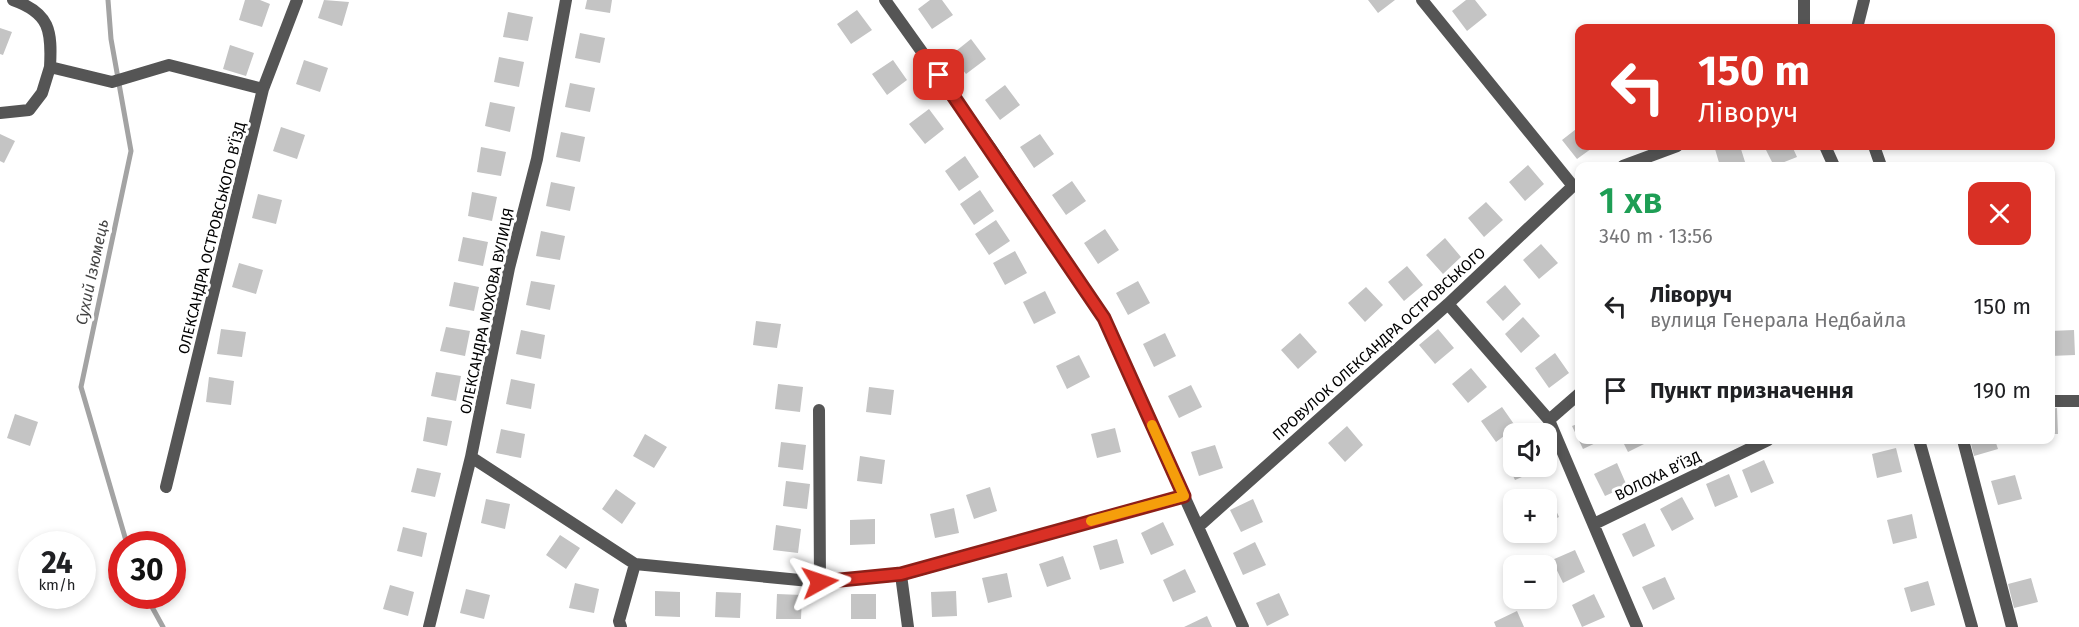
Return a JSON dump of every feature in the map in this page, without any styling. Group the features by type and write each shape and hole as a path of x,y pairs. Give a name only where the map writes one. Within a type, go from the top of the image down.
{"street":[{"path":"0,113 29,110 42,93 50,67 51,44 43,17 30,6 13,0"},
{"name":"ОЛЕКСАНДРА ОСТРОВСЬКОГО В’ЇЗД","path":"166,487 264,89 297,0"},
{"name":"ОЛЕКСАНДРА МОХОВА ВУЛИЦЯ","path":"429,627 471,457 509,268 537,159 566,0"},
{"path":"885,0 992,150 1104,318 1243,627"},
{"path":"1422,0 1575,184"},
{"path":"1804,0 1804,24"},
{"path":"1858,24 1864,0"},
{"path":"50,67 118,81 169,65 264,89"},
{"path":"1634,162 1666,150"},
{"name":"ПРОВУЛОК ОЛЕКСАНДРА ОСТРОВСЬКОГО","path":"1198,527 1448,304 1575,186"},
{"path":"1448,304 1549,420 1637,627"},
{"path":"1549,420 1575,397"},
{"path":"2055,401 2079,401"},
{"path":"819,410 820,582"},
{"name":"ВОЛОХА В’ЇЗД","path":"1594,524 1760,444"},
{"path":"1920,444 1972,627"},
{"path":"1964,444 2012,627"},
{"path":"471,457 635,564 820,582 901,574 1184,496"},
{"path":"621,627 619,621 635,564"},
{"path":"901,574 908,627"}],"building":[{"path":"245,0 260,0 270,4 262,27 239,20"},
{"path":"324,0 349,2 342,26 318,18"},
{"path":"587,0 612,0 610,13 585,9"},
{"path":"930,0 942,0 953,15 932,29 918,9"},
{"path":"1368,0 1395,0 1378,13"},
{"path":"1466,0 1475,0 1487,15 1467,31 1452,11"},
{"path":"857,10 872,30 851,44 837,24"},
{"path":"508,12 533,17 528,41 503,37"},
{"path":"0,28 12,32 3,55 0,54"},
{"path":"580,33 605,38 600,63 575,58"},
{"path":"971,39 986,59 966,74 951,55"},
{"path":"230,45 254,53 246,76 223,69"},
{"path":"499,57 524,62 519,87 494,82"},
{"path":"304,60 328,68 320,92 296,84"},
{"path":"893,60 907,80 887,95 872,74"},
{"path":"570,83 595,88 590,112 565,107"},
{"path":"1005,85 1020,105 1000,120 985,100"},
{"path":"490,102 515,107 510,132 485,126"},
{"path":"929,109 944,129 925,144 909,124"},
{"path":"281,127 305,135 297,159 273,151"},
{"path":"1575,130 1575,150 1589,150 1577,159 1562,140"},
{"path":"561,132 585,137 580,162 556,157"},
{"path":"0,134 15,141 4,163 0,161"},
{"path":"1040,134 1054,154 1034,168 1020,147"},
{"path":"481,147 506,152 501,176 477,172"},
{"path":"1715,150 1741,150 1745,162 1719,162"},
{"path":"1766,150 1794,150 1797,157 1784,162 1772,162"},
{"path":"965,156 979,177 959,191 945,171"},
{"path":"1528,165 1544,184 1525,201 1509,182"},
{"path":"1072,181 1086,201 1066,215 1052,195"},
{"path":"551,182 575,187 570,211 546,206"},
{"path":"980,190 994,211 974,225 960,204"},
{"path":"472,192 497,197 492,221 468,216"},
{"path":"258,194 282,200 276,224 252,218"},
{"path":"1486,202 1503,220 1484,237 1468,218"},
{"path":"996,220 1010,241 989,255 975,234"},
{"path":"1105,229 1119,250 1098,264 1084,243"},
{"path":"541,231 565,236 560,260 536,256"},
{"path":"463,237 488,242 483,266 458,261"},
{"path":"1445,238 1461,257 1443,274 1426,255"},
{"path":"1541,244 1558,263 1539,279 1523,260"},
{"path":"1015,251 1027,273 1005,285 993,263"},
{"path":"239,263 263,270 256,294 232,287"},
{"path":"1407,266 1423,285 1404,301 1388,282"},
{"path":"531,281 555,285 550,310 526,305"},
{"path":"1138,281 1150,303 1128,315 1116,293"},
{"path":"454,282 479,287 474,311 449,306"},
{"path":"1505,285 1521,304 1503,321 1486,302"},
{"path":"1366,287 1383,305 1365,322 1348,303"},
{"path":"1045,291 1056,313 1034,324 1023,302"},
{"path":"1523,317 1540,336 1521,353 1505,334"},
{"path":"756,321 781,324 777,348 753,345"},
{"path":"446,327 470,331 465,356 440,351"},
{"path":"221,329 246,332 242,357 217,354"},
{"path":"1438,329 1454,348 1435,364 1419,345"},
{"path":"521,330 545,335 541,359 516,354"},
{"path":"2074,330 2075,355 2055,356 2055,331"},
{"path":"1165,333 1176,356 1154,367 1143,344"},
{"path":"1300,333 1317,352 1298,369 1281,350"},
{"path":"1555,353 1569,373 1549,388 1535,368"},
{"path":"1079,355 1090,377 1067,389 1056,366"},
{"path":"1471,368 1487,387 1468,403 1452,384"},
{"path":"436,372 461,376 456,401 431,396"},
{"path":"209,377 234,381 231,405 206,402"},
{"path":"511,379 535,384 531,409 506,404"},
{"path":"778,384 803,387 800,412 775,409"},
{"path":"1191,385 1202,407 1179,418 1168,396"},
{"path":"869,387 894,390 891,415 866,412"},
{"path":"1502,407 1513,423 1503,423 1503,437 1496,442 1481,421"},
{"path":"2055,408 2057,408 2058,434 2055,434"},
{"path":"15,414 38,422 30,446 7,438"},
{"path":"427,417 452,421 447,446 423,441"},
{"path":"1347,426 1363,445 1345,462 1328,443"},
{"path":"1115,428 1121,452 1097,458 1091,434"},
{"path":"501,429 525,434 521,458 496,453"},
{"path":"645,434 667,447 654,468 633,456"},
{"path":"781,442 806,445 803,470 778,467"},
{"path":"1581,444 1594,444 1583,449"},
{"path":"1624,444 1644,444 1628,452"},
{"path":"1971,444 1996,444 1998,449 1974,456"},
{"path":"1215,445 1223,468 1199,476 1191,452"},
{"path":"1896,448 1902,472 1877,478 1872,454"},
{"path":"860,456 885,460 882,484 857,481"},
{"path":"1764,460 1774,483 1751,493 1742,470"},
{"path":"1617,463 1627,486 1605,496 1594,474"},
{"path":"417,468 441,473 435,497 411,492"},
{"path":"1729,474 1738,497 1715,507 1706,484"},
{"path":"2015,475 2022,499 1998,505 1991,481"},
{"path":"786,481 810,484 807,509 783,506"},
{"path":"990,487 997,511 974,519 966,495"},
{"path":"616,489 636,503 622,524 602,509"},
{"path":"1682,497 1694,519 1672,531 1660,509"},
{"path":"486,499 510,504 505,529 481,523"},
{"path":"1253,499 1263,522 1241,532 1230,510"},
{"path":"954,508 959,533 935,538 930,514"},
{"path":"1912,514 1917,538 1893,544 1887,520"},
{"path":"875,519 875,544 850,545 850,520"},
{"path":"1163,522 1174,545 1151,555 1141,533"},
{"path":"1645,523 1655,546 1633,557 1622,534"},
{"path":"776,525 801,529 798,553 773,550"},
{"path":"403,527 427,533 422,557 397,551"},
{"path":"560,535 580,548 566,569 546,555"},
{"path":"1117,539 1124,563 1100,570 1093,546"},
{"path":"1255,542 1266,565 1243,575 1233,553"},
{"path":"1575,550 1585,572 1563,583 1557,570 1557,558"},
{"path":"1063,556 1071,579 1047,587 1039,564"},
{"path":"1185,569 1196,592 1173,602 1163,580"},
{"path":"1007,573 1012,597 988,603 982,578"},
{"path":"1665,577 1675,599 1653,610 1642,587"},
{"path":"2031,578 2038,602 2014,608 2008,584"},
{"path":"1928,581 1935,605 1911,612 1904,588"},
{"path":"575,583 599,589 594,613 569,608"},
{"path":"390,585 414,592 408,616 383,609"},
{"path":"466,589 490,595 484,619 460,613"},
{"path":"655,591 680,592 680,617 655,616"},
{"path":"956,591 957,616 932,617 931,592"},
{"path":"716,592 741,593 740,618 715,617"},
{"path":"1279,593 1289,615 1267,626 1256,603"},
{"path":"777,594 802,595 801,619 776,619"},
{"path":"851,594 876,594 876,619 851,619"},
{"path":"1594,594 1605,617 1582,627 1572,605"},
{"path":"1517,611 1524,627 1496,627 1494,622"},
{"path":"1207,616 1212,627 1184,627"}],"waterway":[{"name":"Сухий Ізюмець","path":"108,0 111,39 131,151 81,387 123,531"},
{"name":"Сухий Ізюмець","path":"153,609 163,627"}],"slow traffic":[{"path":"1091,521 1184,496 1152,425"}],"route":[{"path":"820,582 901,574 1184,496 1104,318 939,75"}]}
